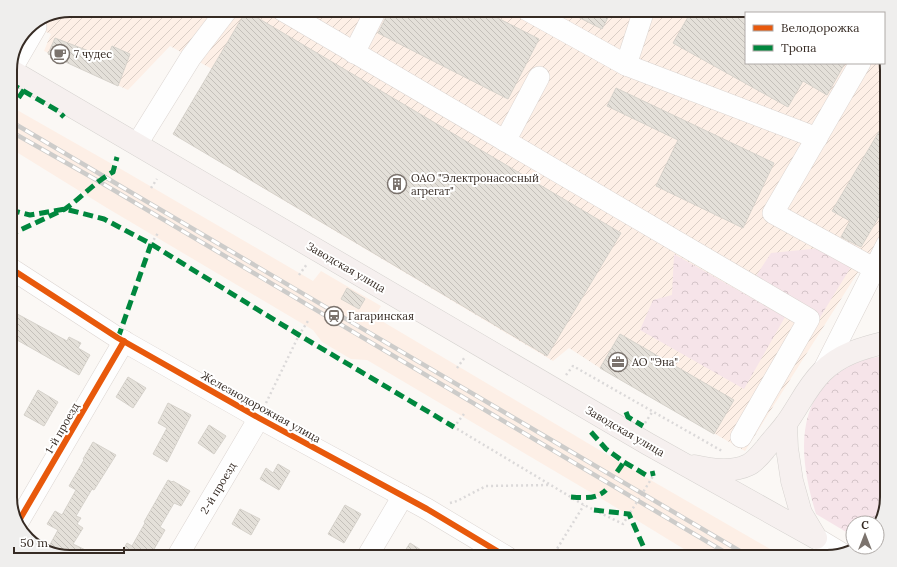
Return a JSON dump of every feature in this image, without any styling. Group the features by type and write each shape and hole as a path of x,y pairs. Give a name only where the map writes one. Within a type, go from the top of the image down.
{"main road":[{"name":"Заводская улица","path":"17,74 682,464 816,538"},
{"path":"682,464 715,470 735,469 750,464 765,459 784,465 792,477 790,492 785,501 778,507 768,508 756,505 747,494 745,473 750,464 786,424 811,384 823,371 842,356 864,347 880,344"},
{"path":"786,424 786,448 792,477 802,512 816,538"}],"street":[{"path":"137,144 191,58 222,17"},
{"path":"294,17 809,319 741,437"},
{"path":"354,53 372,17"},
{"path":"540,17 626,64 817,138"},
{"path":"626,64 642,17"},
{"path":"20,54 31,35"},
{"path":"859,64 773,213 875,269"},
{"path":"505,141 539,77"},
{"path":"823,371 880,259"},
{"name":"Железнодорожная улица","path":"17,272 124,341 259,418 427,509 495,550"},
{"name":"1-й проезд","path":"21,517 124,341"},
{"name":"2-й проезд","path":"181,550 259,418"},
{"path":"371,550 403,496"},
{"path":"816,538 835,550"}],"path":[{"path":"151,188 158,179"},
{"path":"151,244 158,233"},
{"path":"299,275 305,267"},
{"path":"259,418 299,335 308,321"},
{"path":"457,368 463,358"},
{"path":"559,373 565,377 573,366 724,452"},
{"path":"643,426 653,411"},
{"path":"464,414 454,427 584,505 622,524 655,473"},
{"path":"427,509 457,501 486,486 552,485"},
{"path":"556,550 584,505"}],"shaded area":[{"path":"70,17 745,17 745,64 880,64 880,236 745,451 600,368 569,348 553,361 173,134 212,69 170,46 128,90 44,51 51,34 38,29 50,21"},
{"path":"17,110 313,281 321,271 381,306 375,317 628,467 772,550 686,550 367,360 351,359 322,342 313,330 107,208 17,152"}],"green space":[{"path":"831,247 854,262 819,319 756,276 771,253"},
{"path":"674,254 785,317 744,389 640,330 653,300 672,295"},
{"path":"880,357 880,497 877,515 845,515 845,531 816,514 811,497 805,463 805,430 815,398 825,383 837,368 856,361"}],"building":[{"name":"ОАО \"Электронасосный агрегат\"","path":"242,17 256,17 621,233 547,356 173,134"},
{"path":"386,17 496,17 539,39 508,99 378,33"},
{"path":"578,17 608,17 602,29"},
{"path":"688,17 745,17 745,64 844,64 827,95 803,81 788,107 673,43"},
{"path":"55,38 107,58 112,46 130,54 118,86 48,54"},
{"path":"616,88 774,163 743,228 656,186 678,140 607,106"},
{"path":"880,130 880,215 861,247 841,237 850,221 832,211"},
{"path":"347,288 365,299 359,309 341,299"},
{"path":"17,314 67,341 69,337 81,343 78,348 90,355 79,375 17,340"},
{"path":"620,334 734,400 714,434 600,368"},
{"path":"128,377 146,388 133,408 116,397"},
{"path":"38,390 58,402 44,426 24,415"},
{"path":"168,403 191,415 167,462 153,454 167,428 158,423"},
{"path":"209,425 226,436 214,454 198,443"},
{"path":"93,442 116,455 94,490 92,489 76,516 81,518 77,524 83,528 73,544 85,550 63,550 49,546 58,530 47,524 55,511 62,515 76,490 69,486 84,460 83,459"},
{"path":"278,464 290,471 279,490 260,479 266,468 273,473"},
{"path":"168,480 173,481 190,491 181,506 174,503 160,527 165,530 153,550 123,550 127,543 132,546 145,523 144,522"},
{"path":"345,505 361,514 344,543 328,534"},
{"path":"240,509 260,519 251,535 232,524"},
{"path":"410,543 421,550 406,550"}],"railway":[{"path":"17,125 738,550"},
{"path":"17,135 100,182 721,550"}],"marked path":[{"path":"17,87 58,111 64,117"},
{"path":"17,100 24,90"},
{"path":"17,232 71,205 113,172 117,157"},
{"path":"17,212 30,215 65,209 104,219 151,244 299,335 454,427"},
{"path":"118,338 151,244"},
{"path":"626,412 628,417 643,426"},
{"path":"591,432 606,449 624,462 646,475 655,473"},
{"path":"617,472 624,462"},
{"path":"571,497 585,498 599,495 606,490"},
{"path":"594,510 629,514 645,550"}],"cycle path":[{"path":"17,273 118,338 259,418 427,509 495,550"},
{"path":"21,517 124,341"}],"place":[{"name":"7 чудес","path":"60,54"},
{"name":"ОАО \"Электронасосный агрегат\"","path":"397,184"},
{"name":"Гагаринская","path":"334,316"},
{"name":"АО \"Эна\"","path":"618,362"}]}
